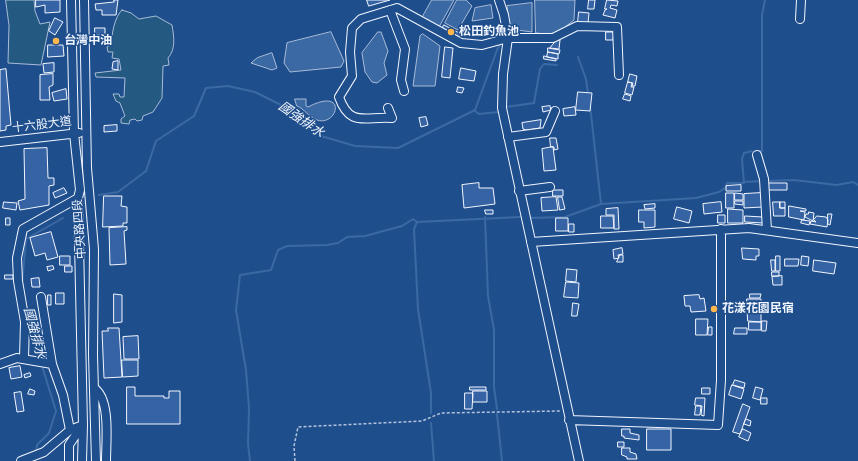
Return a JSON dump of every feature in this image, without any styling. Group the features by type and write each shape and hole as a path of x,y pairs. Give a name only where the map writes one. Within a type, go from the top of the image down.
{"street":[{"name":"中央路四段","path":"71,0 74,133 80,190 78,198 83,425 82,457"},
{"name":"中央路四段","path":"84,0 87,168 94,249 94,388 96,458"},
{"path":"499,0 504,15 508,38 503,74 502,108 579,461"},
{"path":"800,19 801,0"},
{"path":"388,108 392,118 355,119 344,111 339,97 352,76 350,52 352,28 361,19 397,8 461,43 482,45 508,38 553,38 577,26 617,27 619,75"},
{"path":"390,10 405,50 401,80 404,90"},
{"path":"508,138 546,132 555,110"},
{"name":"十六股大道","path":"0,142 86,131"},
{"path":"757,155 764,179 767,230"},
{"path":"519,191 550,187"},
{"path":"28,359 25,322 18,281 18,258 23,229 78,198"},
{"path":"531,242 749,228 858,243"},
{"path":"569,420 718,425 721,380 721,229"},
{"path":"41,297 52,364 63,395 70,430"},
{"path":"0,364 17,358 52,364"},
{"path":"94,388 100,392 105,404 106,461"},
{"path":"22,461 44,452 70,430 83,425"},
{"path":"69,461 69,445 83,425"}],"path":[{"path":"295,461 294,446 298,427 422,421 441,413 567,410"}],"shaded area":[{"path":"6,0 34,0 35,11 40,24 50,22 41,65 8,63 9,26"},
{"path":"432,0 454,0 439,27 422,18"},
{"path":"457,0 466,0 472,6 458,30 445,23"},
{"path":"535,0 575,0 574,20 555,35 536,33"},
{"path":"532,3 532,32 510,29 507,6"},
{"path":"491,5 493,18 472,21 475,8"},
{"path":"122,10 131,13 139,19 156,16 172,25 174,38 172,51 168,58 169,65 163,66 162,98 153,112 143,116 142,120 130,120 129,124 121,123 121,119 125,116 120,103 116,101 113,94 119,94 120,97 124,97 125,78 96,77 95,73 121,70 119,59 112,58 113,52 108,52 107,47 112,44 114,26 117,17"},
{"path":"331,32 344,61 341,67 290,72 284,63 287,43"},
{"path":"378,32 381,32 388,51 384,63 387,75 377,83 372,82 365,72 362,53"},
{"path":"423,34 440,46 435,86 413,86 420,36"},
{"path":"272,53 277,68 272,70 251,63 257,58"},
{"path":"295,99 306,99 306,106 308,107 321,102 329,101 334,104 334,113 330,118 324,121 317,120 297,106"}],"building":[{"path":"36,0 60,0 60,12 45,13 45,5 36,7"},
{"path":"114,0 118,0 116,15 102,15 102,10 96,10 95,4 114,2"},
{"path":"367,0 390,0 369,6"},
{"path":"589,0 595,0 594,9 588,9"},
{"path":"607,0 618,1 617,6 611,5 610,8 617,10 615,18 603,15 607,9 605,9"},
{"path":"579,12 589,13 588,23 578,22"},
{"path":"55,18 63,22 55,35 49,31"},
{"name":"松田釣魚池","path":"444,25 461,34 457,40 441,31"},
{"path":"95,28 105,28 105,35 95,35"},
{"path":"606,32 614,32 613,40 606,40"},
{"path":"558,39 560,40 559,49 550,48"},
{"path":"48,45 63,45 64,56 48,57"},
{"path":"445,47 453,48 450,78 442,77"},
{"path":"548,48 560,50 559,54 548,52"},
{"path":"548,52 558,54 558,59 547,57"},
{"path":"544,56 556,59 556,61 544,59"},
{"path":"118,61 118,70 112,69 113,62"},
{"path":"54,63 54,72 44,73 43,64"},
{"path":"461,68 476,71 474,81 459,79"},
{"path":"6,69 11,125 6,126 6,130 0,131 0,70"},
{"path":"53,74 53,85 49,87 50,100 40,100 40,75"},
{"path":"630,74 637,76 635,86 632,86 633,83 628,82"},
{"path":"628,82 632,83 631,87 634,87 632,95 625,93"},
{"path":"458,87 464,88 462,93 457,92"},
{"path":"66,89 67,99 54,101 52,93"},
{"path":"578,92 592,93 590,111 576,110"},
{"path":"625,94 631,96 630,101 623,99"},
{"path":"550,106 551,110 543,112 542,107"},
{"path":"575,107 576,115 564,116 563,109"},
{"path":"426,117 428,125 421,127 419,118"},
{"path":"541,120 540,128 523,129 522,123"},
{"path":"117,125 117,131 104,132 104,126"},
{"path":"550,138 556,138 558,149 554,150 554,147 551,147"},
{"path":"553,147 556,170 544,171 542,149"},
{"path":"47,148 48,178 54,178 54,185 49,186 49,205 20,210 18,201 25,199 24,149"},
{"path":"479,183 479,188 493,188 495,204 464,208 462,185"},
{"path":"769,183 787,183 787,190 769,190"},
{"path":"741,185 741,191 726,191 726,186"},
{"path":"64,188 67,193 55,198 53,193"},
{"path":"553,190 563,190 563,196 553,196"},
{"path":"726,193 734,193 734,208 726,208"},
{"path":"735,193 743,194 743,200 735,200"},
{"path":"761,193 762,207 744,208 744,194"},
{"path":"104,196 122,196 121,206 127,207 127,223 123,223 123,226 103,227"},
{"path":"556,197 558,210 542,211 541,198"},
{"path":"558,197 562,197 565,209 560,210"},
{"path":"735,201 743,201 743,205 735,204"},
{"path":"4,202 17,203 16,210 3,208"},
{"path":"721,202 722,212 704,214 703,204"},
{"path":"773,202 780,202 780,208 785,208 785,216 774,216"},
{"path":"780,202 785,202 785,208 780,208"},
{"path":"655,204 655,208 645,209 644,205"},
{"path":"789,206 806,209 806,211 800,211 805,212 804,220 789,217"},
{"path":"677,207 692,211 689,223 674,219"},
{"path":"618,208 619,229 614,229 614,215 606,215 606,209"},
{"path":"728,209 743,210 743,223 728,223"},
{"path":"485,210 493,210 493,214 486,214"},
{"path":"639,210 655,210 655,227 644,228 644,222 639,222"},
{"path":"809,212 814,213 813,221 805,217"},
{"path":"828,214 832,214 830,225 828,224"},
{"path":"718,215 725,215 725,223 718,223"},
{"path":"601,216 613,216 614,228 601,228"},
{"path":"745,216 763,217 763,223 745,222"},
{"path":"817,216 826,217 828,220 827,227 810,224 811,221 816,222 814,220"},
{"path":"6,218 10,218 10,225 6,225"},
{"path":"556,218 568,218 568,231 556,231"},
{"path":"802,220 810,221 809,225 801,223"},
{"path":"569,224 574,224 574,232 569,232"},
{"path":"127,227 127,230 124,231 126,264 110,265 109,228"},
{"path":"51,232 58,257 47,260 45,253 35,256 30,238"},
{"path":"622,248 623,254 618,255 619,258 614,259 613,250"},
{"path":"742,248 759,249 759,256 756,256 756,260 743,259"},
{"path":"620,255 623,255 623,262 617,262"},
{"path":"60,256 70,256 70,265 60,265"},
{"path":"776,256 780,256 780,271 776,271"},
{"path":"802,256 809,257 808,266 801,265"},
{"path":"785,259 799,259 798,266 785,266"},
{"path":"771,260 775,260 775,271 772,271"},
{"path":"814,260 836,263 834,274 813,271"},
{"path":"53,266 54,269 48,271 47,267"},
{"path":"65,266 72,266 72,272 65,272"},
{"path":"567,269 577,270 576,282 566,281"},
{"path":"772,272 779,272 779,276 772,276"},
{"path":"5,275 13,275 13,279 5,279"},
{"path":"782,276 782,285 773,285 772,277"},
{"path":"39,278 40,287 32,287 31,279"},
{"path":"566,282 579,283 578,298 564,297"},
{"path":"56,293 64,293 64,304 56,304"},
{"path":"114,294 122,295 122,322 114,323"},
{"path":"750,294 761,294 760,298 750,298"},
{"path":"48,295 51,295 51,305 48,305"},
{"path":"699,295 700,299 704,298 706,311 691,312 690,306 685,306 684,296"},
{"path":"747,299 761,299 761,322 748,321"},
{"path":"573,303 579,304 577,316 572,316"},
{"path":"696,319 708,319 707,335 696,335"},
{"path":"762,321 767,321 766,331 762,331"},
{"path":"749,322 761,322 761,330 749,330"},
{"path":"709,327 712,327 712,335 708,335"},
{"path":"108,328 119,328 122,377 104,378 102,331 108,331"},
{"path":"735,328 747,328 747,334 734,334"},
{"path":"138,336 139,359 124,359 123,337"},
{"path":"122,360 138,360 138,376 123,377"},
{"path":"20,366 22,377 11,379 9,368"},
{"path":"30,373 31,376 25,378 24,375"},
{"path":"735,380 745,383 744,388 733,385"},
{"path":"732,385 744,389 741,399 729,395"},
{"path":"127,387 135,387 135,396 164,396 164,398 169,398 169,391 180,391 180,424 127,424"},
{"path":"470,387 486,387 486,390 470,390"},
{"path":"756,387 763,389 760,400 753,398"},
{"path":"702,388 710,388 710,394 702,394"},
{"path":"30,389 35,391 34,395 28,394"},
{"path":"473,391 487,391 487,402 473,402"},
{"path":"21,392 24,411 17,412 14,393"},
{"path":"465,393 473,393 472,409 465,409"},
{"path":"696,398 705,398 704,416 701,415 702,406 695,405"},
{"path":"761,398 767,398 767,404 761,404"},
{"path":"743,404 750,407 740,434 733,432"},
{"path":"696,406 701,406 700,415 695,415"},
{"path":"746,419 751,421 750,426 744,424"},
{"path":"622,429 630,429 630,433 639,435 639,440 624,438 624,436 622,436"},
{"path":"647,429 671,429 671,450 647,450"},
{"path":"743,429 751,433 748,441 739,437"},
{"path":"618,442 624,442 624,447 618,447"},
{"path":"622,448 630,448 630,452 636,454 637,459 627,459 627,457 622,455"}],"waterway":[{"path":"760,151 762,151 762,15 765,0"},
{"name":"國強排水","path":"99,195 118,192 146,171 156,141 194,116 206,88 228,86 255,92 281,105 321,136 355,146 398,148 475,110 501,43"},
{"path":"578,57 586,79 588,94"},
{"path":"506,107 534,103 540,69 544,64 557,65"},
{"path":"530,218 565,217 601,204 590,105"},
{"path":"475,111 479,114 499,112"},
{"path":"601,204 696,198 719,192 725,188 727,183 744,183 742,159 744,153 752,151"},
{"path":"767,181 794,180 837,185 853,182 858,185"},
{"path":"743,182 763,181"},
{"path":"485,217 488,296 494,330 494,387 497,409"},
{"path":"250,461 248,444 249,408 246,370 236,310 240,275 271,270 278,250 287,246 327,245 338,243 347,237 365,236 402,226 413,219 417,222 520,217"},
{"name":"國強排水","path":"22,284 26,239 63,218"},
{"path":"417,222 414,229 418,309 431,393 431,413"},
{"name":"國強排水","path":"27,308 40,359"},
{"name":"國強排水","path":"36,452 37,445 49,433 56,411 42,366"},
{"path":"497,414 502,461"},
{"path":"431,423 434,461"}],"place":[{"name":"松田釣魚池","path":"451,32"},
{"name":"台灣中油","path":"56,41"},
{"name":"花漾花園民宿","path":"714,309"}]}
